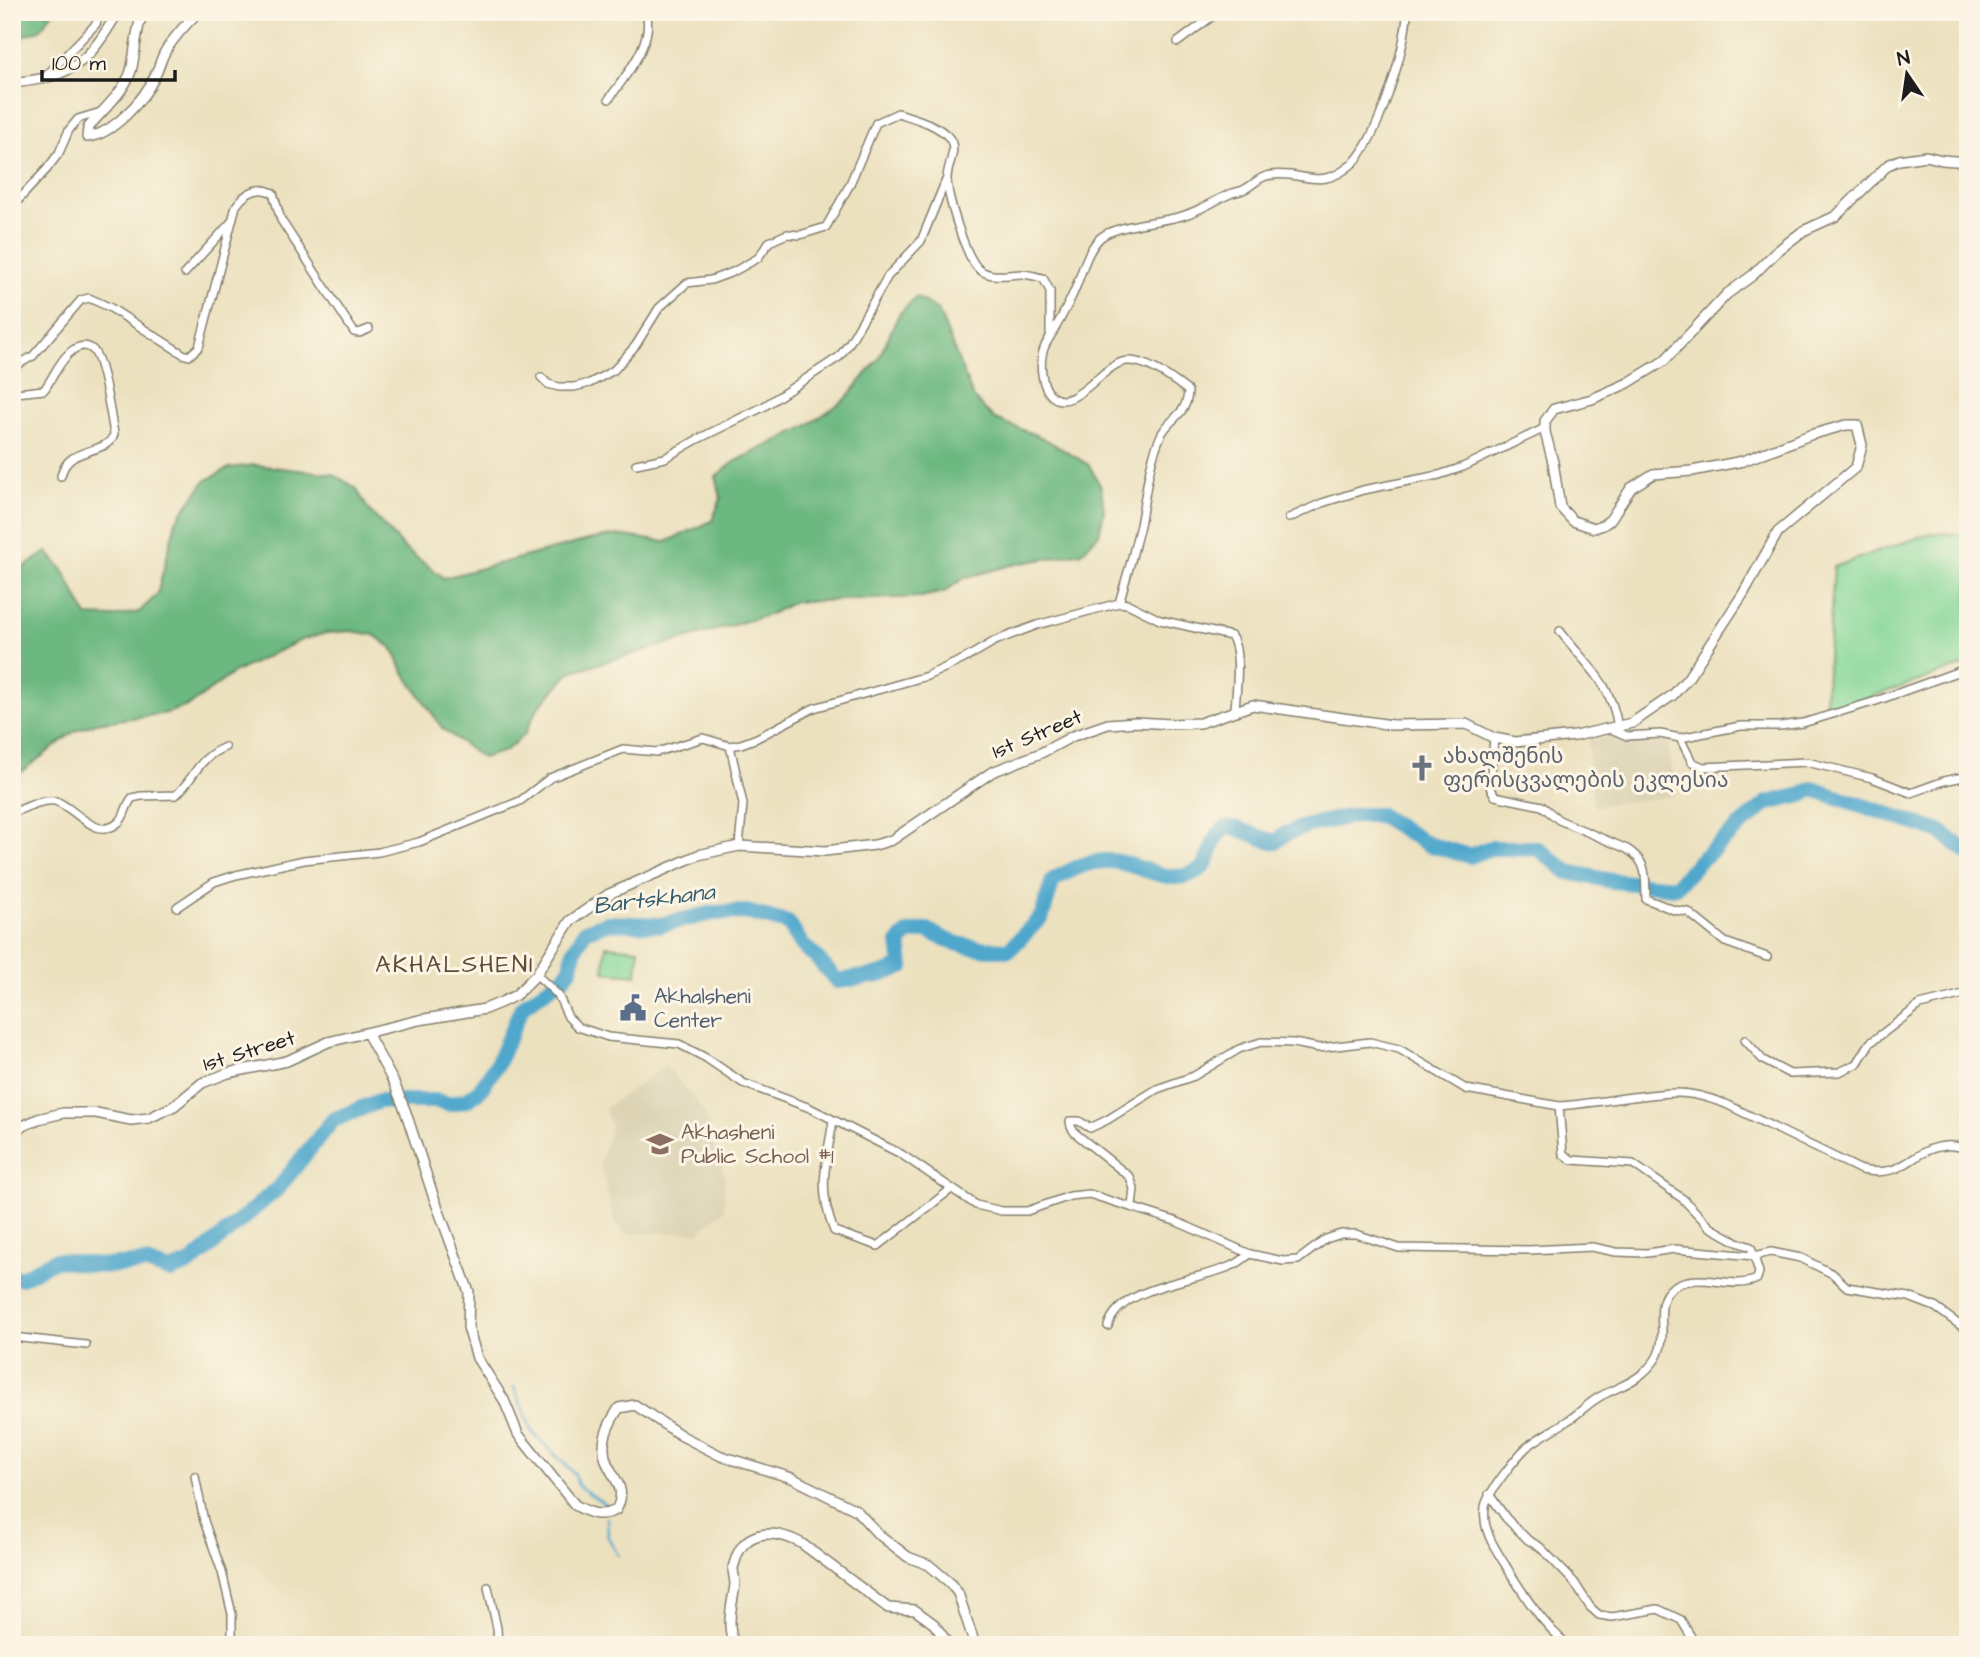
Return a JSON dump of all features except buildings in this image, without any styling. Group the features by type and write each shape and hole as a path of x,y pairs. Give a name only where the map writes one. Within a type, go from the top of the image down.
{"street":[{"path":"46,76 96,24 100,12"},
{"path":"12,83 64,72 80,64 104,39 118,12"},
{"path":"144,12 139,22 131,72 121,89 88,128 87,137 102,132 123,117 144,94 165,52 180,30 198,12"},
{"path":"609,99 644,43 648,21 646,12"},
{"path":"1178,41 1218,12"},
{"path":"1119,603 1140,523 1152,460 1162,432 1188,402 1188,391 1169,376 1129,360 1117,363 1081,393 1059,400 1052,396 1045,386 1042,364 1044,347 1094,246 1102,236 1183,216 1245,189 1258,178 1272,175 1312,181 1324,179 1341,172 1354,162 1373,130 1390,92 1407,28 1407,12"},
{"path":"12,207 47,169 78,119 101,111"},
{"path":"541,377 548,384 559,387 590,383 614,370 648,327 659,308 687,283 710,280 733,272 758,258 769,242 787,234 814,233 825,227 849,186 876,123 898,113 944,132 953,142 953,152 947,180 921,242 888,276 839,357 763,407 665,458 636,464"},
{"path":"1289,518 1322,503 1363,490 1439,475 1463,467 1545,428 1545,421 1554,409 1592,399 1628,383 1664,360 1721,300 1753,275 1776,252 1802,231 1836,216 1888,165 1899,160 1926,156 1968,162"},
{"path":"947,180 968,255 980,271 1001,276 1023,274 1043,278 1050,291 1050,337"},
{"path":"12,368 33,356 81,300 89,298 109,307 183,354 189,356 195,353 199,347 236,206 251,191 266,189 273,193 281,220 354,332 369,329"},
{"path":"185,273 235,217"},
{"path":"12,390 16,393 44,390 67,355 75,349 89,347 95,352 114,434 109,442 72,457 64,466 61,476"},
{"name":"1st Street","path":"12,1131 38,1119 64,1113 96,1113 131,1120 149,1118 174,1106 202,1083 228,1073 287,1061 328,1042 367,1032 485,1009 516,995 538,976 570,921 609,894 698,855 739,846 825,851 875,845 892,840 992,772 1041,753 1073,736 1108,724 1200,723 1253,705 1392,725 1466,724 1494,738 1515,742 1575,736 1632,723 1673,695 1688,678 1743,594 1778,532 1856,467 1862,445 1857,425 1846,425 1810,435 1743,461 1692,471 1653,474 1632,488 1610,520 1603,526 1594,528 1573,521 1560,507 1545,428"},
{"path":"177,906 214,882 236,875 304,860 379,852 419,842 520,801 550,778 623,749 657,752 703,738 730,746 757,738 814,708 926,676 964,659 995,640 1037,625 1119,603 1128,604 1160,620 1231,636 1237,655 1235,710"},
{"path":"1560,631 1608,690 1615,710 1614,728 1627,737 1660,734 1680,738 1741,726 1802,723 1876,701 1968,668"},
{"path":"1494,738 1490,787 1495,796 1542,806 1559,820 1627,849 1645,866 1646,899 1674,910 1688,912 1725,942 1767,957"},
{"path":"1680,738 1692,762 1703,767 1807,762 1872,778 1912,793 1944,781 1968,776"},
{"path":"730,746 743,804 739,846"},
{"path":"12,813 39,803 57,802 86,823 96,827 113,825 119,822 132,798 176,795 203,760 225,747"},
{"path":"538,976 553,989 568,1017 578,1027 601,1035 679,1044 743,1083 810,1108 909,1159 926,1169 950,1190 976,1205 1002,1211 1027,1211 1070,1196 1089,1194 1175,1221 1250,1254 1283,1261 1298,1260 1326,1239 1341,1234 1356,1234 1399,1248 1529,1250 1592,1247 1616,1252 1647,1253 1674,1249 1754,1256 1771,1252 1801,1258 1833,1274 1847,1287 1909,1297 1936,1307 1968,1331"},
{"path":"1745,1040 1763,1060 1790,1074 1839,1072 1857,1064 1870,1043 1920,1004 1968,993"},
{"path":"367,1032 405,1110 469,1292 468,1326 477,1358 504,1400 518,1434 575,1505 599,1515 616,1510 620,1503 621,1486 608,1466 604,1450 608,1429 619,1408 635,1405 682,1436 721,1456 792,1478 856,1510 877,1533 908,1557 929,1565 950,1582 958,1593 975,1645"},
{"path":"1132,1206 1134,1189 1130,1177 1075,1133 1070,1121 1079,1121 1090,1128 1157,1089 1194,1076 1238,1049 1261,1042 1294,1043 1319,1048 1370,1042 1387,1045 1399,1049 1466,1089 1559,1106 1675,1093 1706,1097 1726,1104 1861,1170 1877,1174 1898,1168 1939,1147 1947,1145 1968,1149"},
{"path":"1559,1106 1563,1154 1572,1160 1633,1164 1683,1199 1710,1227 1751,1247 1759,1272 1757,1279 1752,1282 1700,1281 1673,1287 1665,1296 1661,1317 1663,1338 1659,1354 1643,1374 1601,1396 1569,1421 1525,1449 1489,1494 1484,1523 1490,1541 1521,1593 1568,1645"},
{"path":"833,1121 823,1190 825,1208 834,1231 878,1246 950,1190"},
{"path":"1108,1326 1111,1317 1142,1293 1233,1266 1250,1254"},
{"path":"12,1337 86,1345"},
{"path":"195,1476 204,1521 222,1572 232,1614 234,1645"},
{"path":"1489,1494 1506,1518 1566,1573 1590,1607 1599,1615 1612,1617 1658,1609 1681,1620 1696,1645"},
{"path":"734,1645 728,1619 735,1581 733,1568 740,1545 752,1537 773,1534 785,1535 801,1543 888,1608 915,1610 934,1624 949,1645"},
{"path":"488,1587 498,1645"}],"shaded area":[{"path":"1616,736 1630,742 1668,740 1675,796 1593,806 1588,740"},
{"name":"Akhasheni Public School #1","path":"666,1065 705,1113 725,1178 724,1210 699,1232 625,1234 614,1221 600,1163 611,1125 604,1109"}],"green space":[{"path":"12,12 53,12 40,30 12,40"},
{"path":"916,297 938,310 974,399 995,419 1043,438 1089,465 1101,487 1104,511 1099,534 1082,552 1011,565 964,578 944,592 921,597 793,602 771,614 570,672 537,709 525,734 505,751 482,758 443,729 403,671 393,649 374,635 351,631 326,633 301,640 233,673 190,705 167,713 96,723 75,731 12,779 12,575 47,552 63,570 87,616 112,617 139,612 157,595 176,521 205,481 229,468 255,465 333,474 356,488 368,509 404,548 444,578 592,539 617,535 666,542 712,521 721,498 716,476 736,461 805,427 846,399 878,360 899,314"},
{"path":"1931,533 1968,534 1968,664 1845,706 1825,702 1834,567"},
{"path":"606,946 639,949 637,975 604,972"}],"waterway":[{"name":"Bartskhana","path":"12,1277 21,1278 55,1260 105,1266 146,1263 170,1271 191,1263 278,1188 333,1120 379,1101 436,1101 450,1104 467,1100 480,1090 497,1064 522,1007 564,977 571,968 574,951 585,931 607,923 660,925 713,913 746,912 788,923 803,946 837,981 879,975 902,967 899,942 909,933 928,930 957,944 1009,950 1042,916 1053,880 1080,866 1101,861 1118,862 1169,876 1188,875 1203,867 1217,836 1227,828 1239,829 1275,842 1285,834 1309,825 1357,815 1380,815 1427,844 1470,856 1490,848 1537,848 1568,872 1612,881 1675,887 1697,863 1767,803 1802,795 1813,789 1941,832 1968,853"},
{"path":"514,1387 532,1432 575,1474 578,1486 605,1504 606,1512"},
{"path":"607,1518 608,1537 618,1555"}],"place":[{"name":"ახალშენის ფერისცვალების ეკლესია","path":"1422,768"},
{"name":"Akhalsheni Center","path":"633,1008"},
{"name":"Akhasheni Public School #1","path":"660,1144"}],"district":[{"name":"AKHALSHENI","path":"455,965"}]}
